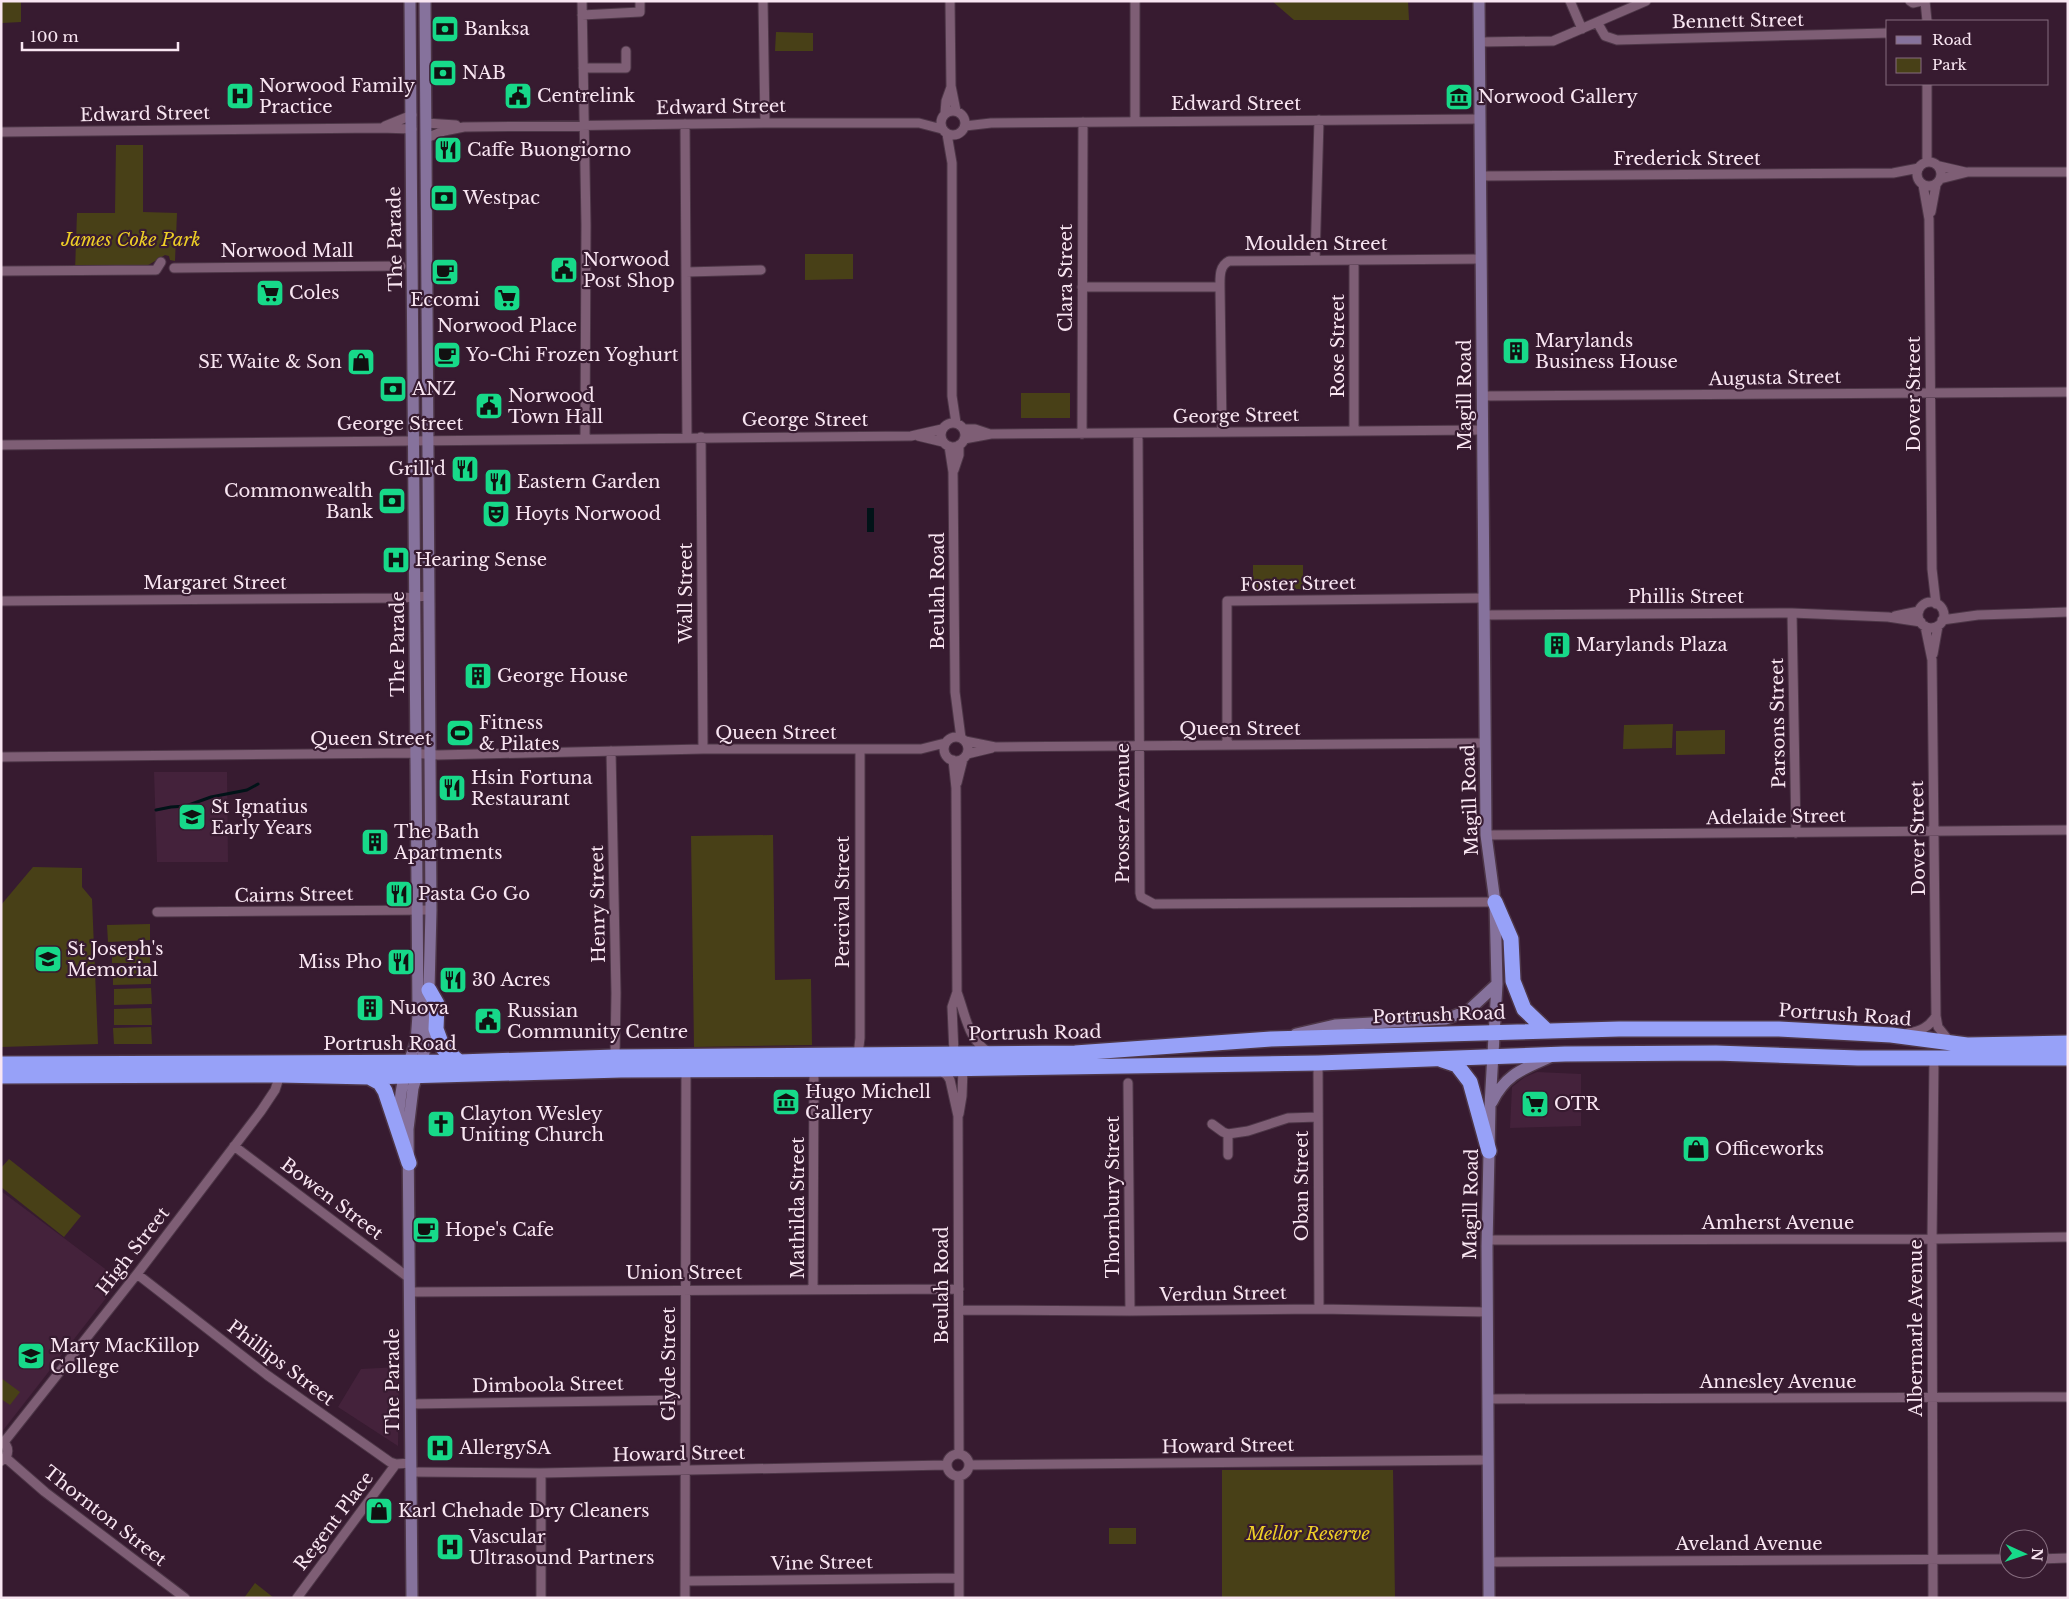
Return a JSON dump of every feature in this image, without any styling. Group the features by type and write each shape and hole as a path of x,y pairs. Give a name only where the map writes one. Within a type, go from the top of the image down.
{"highway":[{"path":"1495,902 1511,939 1513,981 1524,1009 1547,1031"},
{"path":"429,990 436,1004 436,1029 443,1048 459,1062"},
{"name":"Portrush Road","path":"1,1076 280,1069 369,1077 459,1062 615,1057 1075,1053 1271,1039 1494,1032 1730,1028 1891,1035 1967,1045 2068,1043"},
{"path":"1849,1034 1921,1050 1934,1058 1939,1053 1967,1045"},
{"path":"954,1053 972,1060 1051,1060 1078,1067"},
{"name":"Portrush Road","path":"1,1064 280,1069 686,1070 937,1069 1318,1063 1558,1054 1716,1053 1934,1058 2068,1058"},
{"path":"861,1055 876,1061 944,1061 963,1068"},
{"path":"1441,1059 1457,1065 1470,1082 1489,1151"},
{"path":"369,1077 380,1083 385,1091 408,1163"}],"main road":[{"name":"The Parade","path":"410,1 418,950 417,1030 408,1129 412,1598"},
{"name":"The Parade","path":"412,1069 428,1029 431,910 425,1"},
{"name":"Magill Road","path":"1479,1 1486,835 1495,902 1497,984 1489,1151 1487,1312 1489,1598"},
{"path":"412,129 426,123"},
{"path":"418,950 430,951"},
{"path":"1271,1039 1335,1025 1446,1019 1469,1010 1497,984"},
{"path":"1490,1106 1506,1080 1521,1069 1558,1054"}],"street":[{"path":"582,1 586,225 585,439"},
{"path":"582,15 640,12 640,1"},
{"path":"764,1 765,123"},
{"path":"950,1 951,86 956,111 964,122 957,134 952,163 952,426"},
{"path":"1135,1 1135,121"},
{"path":"1570,1 1582,29"},
{"path":"1480,42 1553,41 1646,1"},
{"path":"1910,2 1923,1 1926,20"},
{"name":"Bennett Street","path":"1597,22 1606,36 1617,40 1886,33"},
{"path":"583,68 626,68 626,51"},
{"path":"1927,85 1927,162"},
{"path":"951,86 941,123 952,163"},
{"path":"944,115 956,111"},
{"name":"Edward Street","path":"380,128 412,115"},
{"name":"Edward Street","path":"426,138 444,130 464,127 584,124 919,123 944,115"},
{"name":"Edward Street","path":"964,122 1480,119"},
{"path":"1315,260 1319,120"},
{"name":"Clara Street","path":"1082,434 1083,122"},
{"name":"Edward Street","path":"426,123 454,124 464,127"},
{"name":"Edward Street","path":"919,123 944,131"},
{"path":"685,124 686,438"},
{"name":"Edward Street","path":"1,132 412,129"},
{"path":"944,131 957,134"},
{"path":"1968,172 1929,187 1921,182 1917,174 1919,168 1927,162 1968,172 2068,172"},
{"path":"1938,182 1942,175 1939,166"},
{"name":"Frederick Street","path":"1481,176 1893,173 1919,168"},
{"name":"Frederick Street","path":"1893,173 1921,182"},
{"name":"Dover Street","path":"1921,182 1929,219 1932,604"},
{"name":"Dover Street","path":"1929,219 1938,182"},
{"name":"Moulden Street","path":"1222,432 1220,287 1224,263 1230,261 1481,259"},
{"name":"Rose Street","path":"1354,261 1354,431"},
{"path":"1,271 156,270 161,262"},
{"name":"Norwood Mall","path":"174,268 401,266"},
{"path":"686,272 761,270"},
{"path":"1082,287 1220,287"},
{"name":"Augusta Street","path":"1482,396 2068,392"},
{"name":"George Street","path":"1,445 918,436 952,426 975,429 990,434"},
{"name":"Beulah Road","path":"953,472 962,442 952,426 941,436 946,444 953,472 956,740"},
{"name":"George Street","path":"918,436 946,444 962,442 990,434 1482,430"},
{"name":"Prosser Avenue","path":"1138,434 1141,898 1149,903 1495,902"},
{"name":"Wall Street","path":"701,437 703,749"},
{"name":"Margaret Street","path":"1,601 429,596"},
{"name":"Foster Street","path":"1227,745 1227,601 1484,598"},
{"path":"1919,611 1932,604 1941,619 1978,615 2068,612"},
{"name":"Dover Street","path":"1919,611 1932,660"},
{"name":"Phillis Street","path":"1888,617 1919,611"},
{"name":"Phillis Street","path":"1484,615 1792,613 1888,617 1923,624 1931,628 1941,619"},
{"name":"Parsons Street","path":"1792,613 1796,833"},
{"name":"Dover Street","path":"1941,619 1932,660 1936,1016 1938,1028 1950,1042"},
{"path":"954,1053 952,1007 957,992 956,788 949,757 956,740 968,745 956,788"},
{"name":"Queen Street","path":"1,757 430,755 703,749 921,749 956,740 995,747 1485,743"},
{"name":"Queen Street","path":"921,749 949,757 965,756 995,747"},
{"name":"Percival Street","path":"860,750 861,1055"},
{"name":"Henry Street","path":"611,751 616,983 615,1057"},
{"name":"Adelaide Street","path":"1486,835 2068,830"},
{"name":"Cairns Street","path":"157,912 431,910"},
{"path":"957,992 975,1041 991,1053"},
{"path":"1891,1035 1923,1030 1936,1016"},
{"name":"Albermarle Avenue","path":"1933,1598 1932,1239 1934,1058"},
{"name":"Oban Street","path":"1318,1063 1318,1309"},
{"name":"Mathilda Street","path":"813,1289 814,1068"},
{"name":"Beulah Road","path":"959,1454 958,1116 962,1096 963,1068"},
{"name":"High Street","path":"2,1441 137,1274 271,1097 280,1069"},
{"name":"Beulah Road","path":"937,1069 947,1075 950,1080 958,1116"},
{"name":"Glyde Street","path":"685,1598 686,1070"},
{"name":"Thornbury Street","path":"1128,1083 1130,1311"},
{"path":"1212,1124 1228,1134 1257,1128 1281,1119 1318,1116"},
{"path":"1228,1134 1228,1155"},
{"name":"Bowen Street","path":"234,1146 410,1278"},
{"name":"Amherst Avenue","path":"1488,1240 2068,1237"},
{"name":"Phillips Street","path":"137,1274 267,1375 390,1462 396,1464"},
{"name":"Union Street","path":"410,1292 958,1289"},
{"name":"Verdun Street","path":"959,1310 1318,1309 1487,1312"},
{"name":"Annesley Avenue","path":"1488,1399 2068,1397"},
{"name":"Dimboola Street","path":"410,1404 686,1400"},
{"path":"2,1441 8,1451 4,1460"},
{"path":"959,1454 967,1459 969,1465 964,1473 959,1476 952,1474 947,1465 952,1456 959,1454"},
{"name":"Thornton Street","path":"4,1460 185,1598"},
{"name":"Howard Street","path":"969,1465 1488,1460"},
{"path":"396,1464 412,1467"},
{"name":"Regent Place","path":"297,1598 396,1464"},
{"name":"Howard Street","path":"412,1467 541,1473 947,1465"},
{"path":"541,1473 541,1598"},
{"path":"959,1476 959,1598"},
{"path":"2049,1558 2068,1558"},
{"name":"Aveland Avenue","path":"1489,1562 1999,1559"},
{"name":"Vine Street","path":"685,1581 959,1578"}],"shaded area":[{"path":"867,508 874,508 874,532 867,532"},
{"name":"St Ignatius Early Years","path":"154,772 227,772 228,862 157,862"},
{"path":"1537,1072 1581,1074 1581,1126 1510,1128 1512,1087 1525,1077"},
{"name":"Mary MacKillop College","path":"1,1191 120,1280 1,1433"},
{"path":"399,1367 398,1446 338,1407 361,1369"}],"green space":[{"path":"2,1 21,1 21,22 2,23"},
{"path":"1272,1 1408,1 1409,20 1294,20"},
{"path":"776,32 813,33 813,51 775,51"},
{"name":"James Coke Park","path":"116,145 143,145 143,212 177,213 175,261 170,260 169,256 165,255 140,270 75,271 77,213 115,213"},
{"path":"805,254 853,254 853,279 805,280"},
{"path":"1021,393 1070,393 1070,418 1021,418"},
{"path":"1253,565 1303,565 1303,589 1253,589"},
{"path":"1673,724 1672,748 1623,749 1624,725"},
{"path":"1725,730 1725,754 1676,755 1676,731"},
{"path":"773,835 775,980 811,979 812,1045 694,1047 691,836"},
{"name":"St Joseph's Memorial","path":"33,867 82,868 82,887 92,899 98,1044 1,1047 1,905"},
{"path":"150,924 150,940 108,942 107,925"},
{"path":"150,946 150,963 112,963 112,947"},
{"path":"113,968 151,968 151,984 113,985"},
{"path":"151,988 152,1004 114,1005 114,989"},
{"path":"151,1008 152,1025 114,1025 114,1009"},
{"path":"151,1027 152,1044 114,1044 113,1028"},
{"path":"9,1159 81,1216 64,1237 1,1187 1,1168"},
{"path":"1,1378 20,1392 10,1405 1,1399"},
{"name":"Mellor Reserve","path":"1222,1470 1393,1470 1395,1598 1222,1598"},
{"path":"1109,1528 1136,1528 1136,1544 1109,1544"},
{"path":"255,1583 274,1598 244,1598"}],"waterway":[{"path":"156,810 186,806 211,797 247,790 258,784"}],"place":[{"name":"Banksa","path":"445,29"},
{"name":"NAB","path":"443,73"},
{"name":"Norwood Family Practice","path":"240,96"},
{"name":"Centrelink","path":"518,96"},
{"name":"Norwood Gallery","path":"1459,97"},
{"name":"Caffe Buongiorno","path":"448,150"},
{"name":"Westpac","path":"444,198"},
{"name":"Norwood Post Shop","path":"564,270"},
{"name":"Eccomi","path":"445,272"},
{"name":"Coles","path":"270,293"},
{"name":"Norwood Place","path":"507,298"},
{"name":"Marylands Business House","path":"1516,351"},
{"name":"Yo-Chi Frozen Yoghurt","path":"447,355"},
{"name":"SE Waite & Son","path":"361,362"},
{"name":"ANZ","path":"393,389"},
{"name":"Norwood Town Hall","path":"489,406"},
{"name":"Grill'd","path":"465,469"},
{"name":"Eastern Garden","path":"498,482"},
{"name":"Commonwealth Bank","path":"392,501"},
{"name":"Hoyts Norwood","path":"496,514"},
{"name":"Hearing Sense","path":"396,560"},
{"name":"Marylands Plaza","path":"1557,645"},
{"name":"George House","path":"478,676"},
{"name":"Fitness & Pilates","path":"460,733"},
{"name":"Hsin Fortuna Restaurant","path":"452,788"},
{"name":"St Ignatius Early Years","path":"192,817"},
{"name":"The Bath Apartments","path":"375,842"},
{"name":"Pasta Go Go","path":"399,894"},
{"name":"St Joseph's Memorial","path":"48,959"},
{"name":"Miss Pho","path":"401,962"},
{"name":"30 Acres","path":"453,980"},
{"name":"Nuova","path":"370,1008"},
{"name":"Russian Community Centre","path":"488,1021"},
{"name":"Hugo Michell Gallery","path":"786,1102"},
{"name":"OTR","path":"1535,1104"},
{"name":"Clayton Wesley Uniting Church","path":"441,1124"},
{"name":"Officeworks","path":"1696,1149"},
{"name":"Hope's Cafe","path":"426,1230"},
{"name":"Mary MacKillop College","path":"31,1356"},
{"name":"AllergySA","path":"440,1448"},
{"name":"Karl Chehade Dry Cleaners","path":"379,1511"},
{"name":"Vascular Ultrasound Partners","path":"450,1547"}]}
